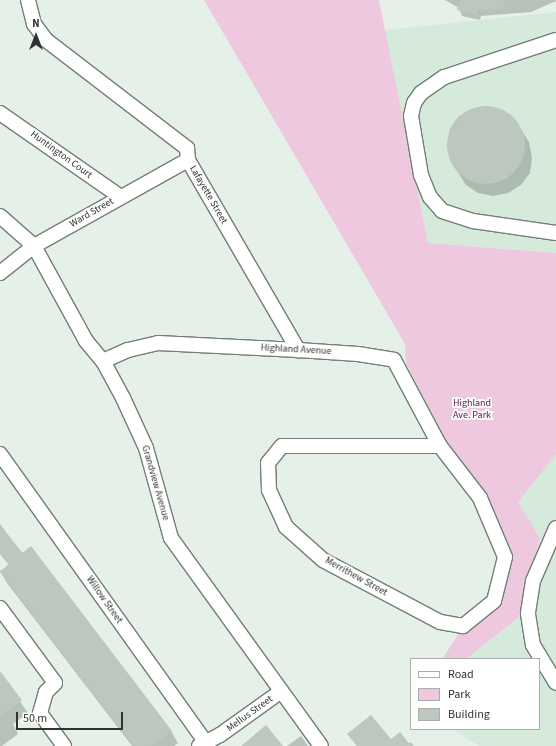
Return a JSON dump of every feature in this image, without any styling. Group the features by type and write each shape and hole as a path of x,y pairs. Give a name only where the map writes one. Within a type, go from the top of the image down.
{"street":[{"name":"Lafayette Street","path":"28,0 34,24 46,40 187,148 188,160 298,350"},
{"path":"556,40 444,77 421,93 414,103 411,116 421,175 430,198 442,211 473,221 556,233"},
{"name":"Huntington Court","path":"0,113 121,197"},
{"name":"Ward Street","path":"0,273 34,246 188,160"},
{"name":"Grandview Avenue","path":"0,216 34,246 86,341 103,360 146,448 171,538 280,692 321,746"},
{"name":"Highland Avenue","path":"103,360 128,350 158,343 358,354 394,360 440,446"},
{"name":"Merrithew Street","path":"282,446 440,446 480,498 506,557 494,601 463,626 440,622 323,560 286,527 269,490 268,464 282,446"},
{"name":"Willow Street","path":"0,454 204,745"},
{"path":"556,528 541,558 533,581 528,614 533,645 556,683"},
{"path":"0,608 56,683 46,692 40,713 64,746"},
{"name":"Mellus Street","path":"204,745 280,692"}],"shaded area":[{"path":"556,12 556,253 428,243 385,30"},
{"path":"556,454 556,746 479,746 455,730 540,730 540,658 467,658 519,617 540,538 517,502"}],"green space":[{"name":"Highland Ave. Park","path":"204,0 379,0 428,243 556,253 556,454 518,502 540,538 519,617 467,658 443,658 460,632 501,601 512,555 481,493 446,442 406,363 405,344"}],"building":[{"path":"460,0 503,0 504,8 478,11 477,15 457,10"},
{"path":"478,106 494,106 508,112 519,123 525,137 525,153 519,167 508,178 494,184 478,184 464,178 453,167 447,153 447,137 453,123 464,112"},
{"path":"0,524 22,553 31,546 172,731 151,746 133,746 0,572 9,564 0,552"},
{"path":"0,671 22,700 0,717"},
{"path":"371,715 391,739 400,732 411,746 357,746 347,734"},
{"path":"266,725 283,746 241,746"}]}
